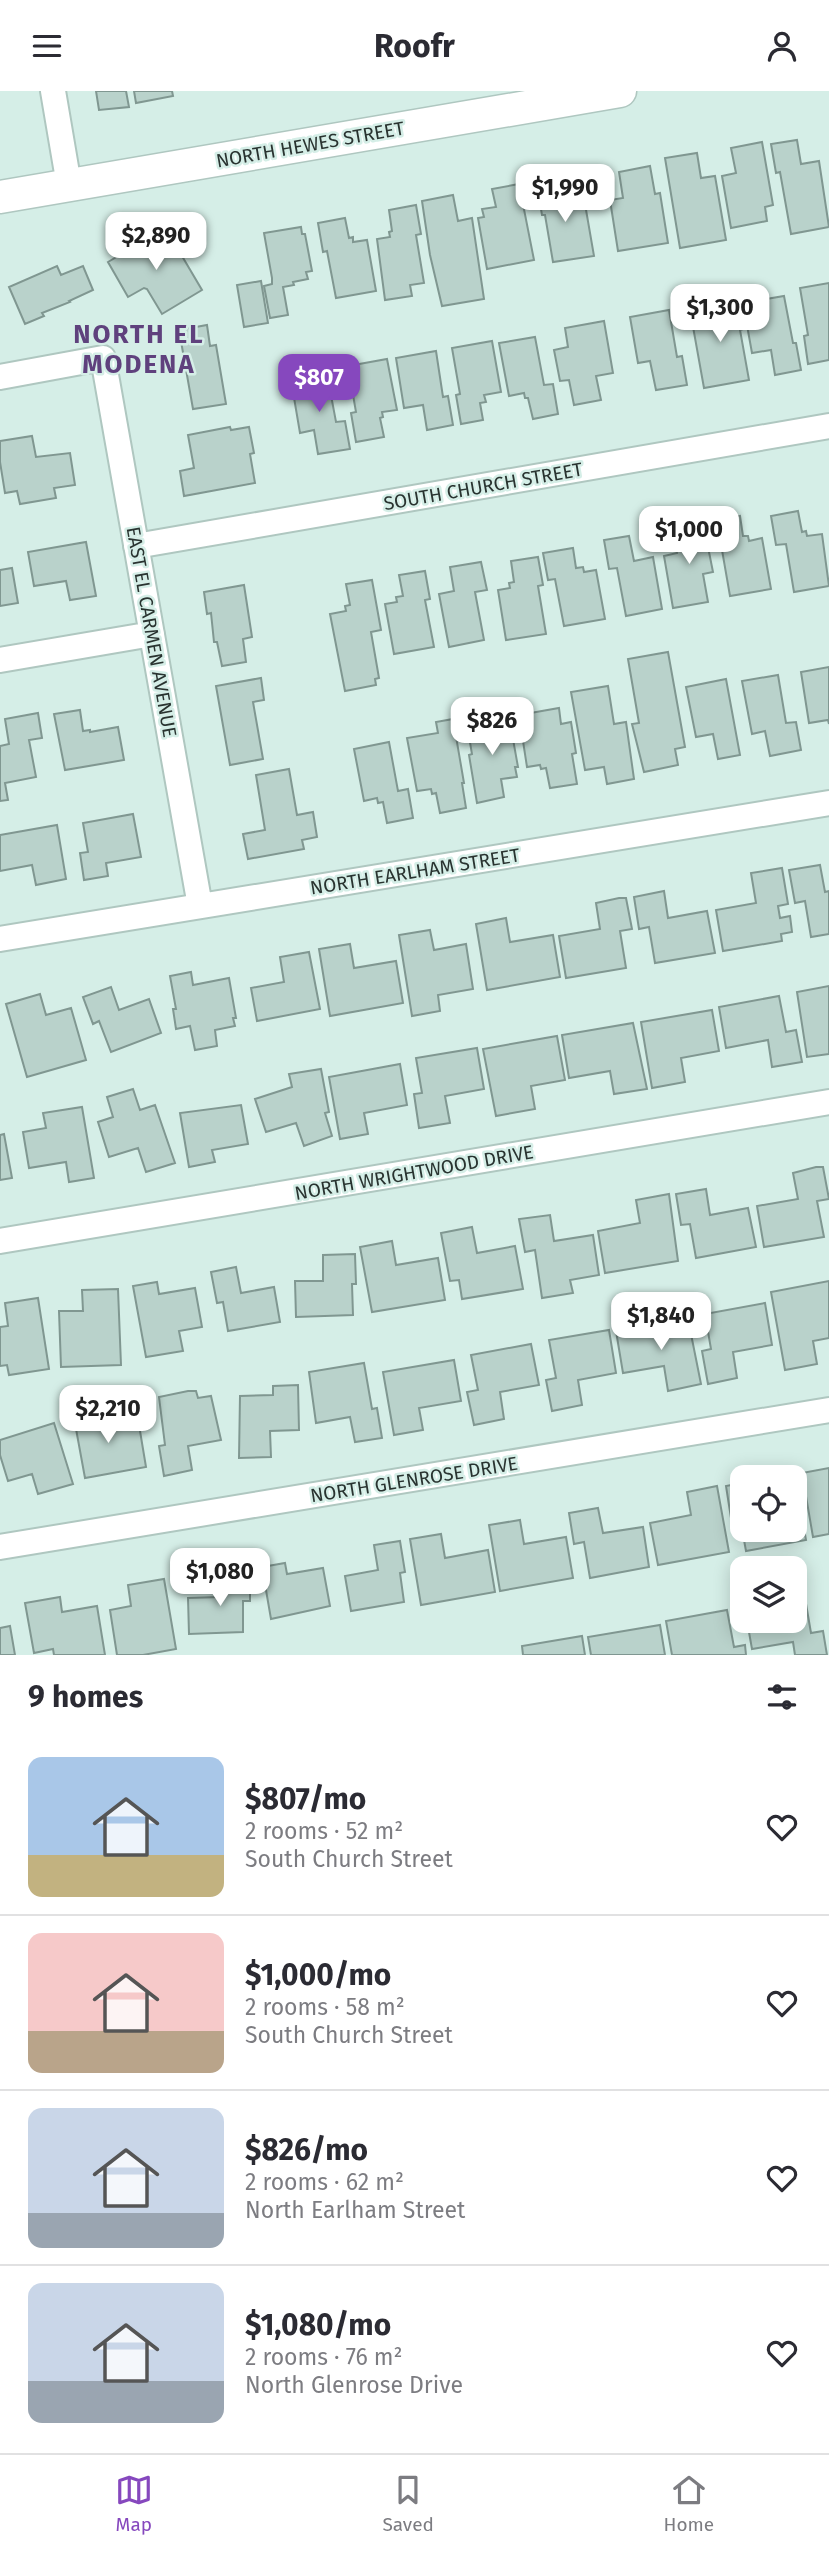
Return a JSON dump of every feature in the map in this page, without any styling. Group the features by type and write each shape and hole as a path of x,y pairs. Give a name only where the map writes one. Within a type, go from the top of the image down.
{"main road":[{"name":"NORTH HEWES STREET","path":"0,197 506,101 620,91"}],"street":[{"path":"53,91 69,185"},
{"name":"EAST EL CARMEN AVENUE","path":"0,377 103,358 200,906"},
{"name":"SOUTH CHURCH STREET","path":"136,546 829,426"},
{"path":"0,660 152,634"},
{"name":"NORTH EARLHAM STREET","path":"0,939 829,803"},
{"name":"NORTH WRIGHTWOOD DRIVE","path":"0,1241 829,1102"},
{"name":"NORTH GLENROSE DRIVE","path":"0,1547 829,1410"}],"building":[{"path":"96,91 126,91 129,107 99,110"},
{"path":"134,91 172,91 173,96 136,103"},
{"path":"797,140 801,164 819,161 829,227 791,234 780,172 776,173 771,144"},
{"path":"762,142 773,205 765,207 767,221 731,228 722,176 736,173 731,148"},
{"path":"697,153 701,178 715,176 726,240 680,248 665,158"},
{"path":"650,166 655,194 660,193 668,243 618,251 610,200 623,198 619,172"},
{"path":"563,182 567,202 571,202 572,206 585,204 594,256 553,262 537,186"},
{"path":"519,184 534,260 487,269 478,218 484,217 482,209 496,207 492,189"},
{"path":"453,195 458,221 472,218 484,299 442,306 430,255 422,201"},
{"path":"416,205 421,234 416,235 424,283 410,285 412,296 385,300 377,239 390,237 389,232 392,231 389,210"},
{"path":"345,218 349,238 353,237 353,242 367,240 376,291 336,298 327,251 323,252 318,223"},
{"path":"301,227 302,234 305,234 312,271 306,272 308,279 283,287 288,315 270,318 264,286 272,284 272,278 264,233"},
{"path":"169,234 202,290 162,314 147,289 128,297 108,262 147,239"},
{"path":"57,266 61,275 83,266 93,290 42,313 44,316 25,324 9,287"},
{"path":"261,281 268,323 244,327 237,285"},
{"path":"829,283 829,360 808,364 804,336 808,335 800,288"},
{"path":"784,296 801,370 775,375 771,350 752,353 743,303"},
{"path":"739,302 743,329 740,330 749,380 704,388 690,310"},
{"path":"669,310 677,357 682,356 687,385 656,390 650,361 638,363 630,317"},
{"path":"604,321 613,373 596,376 601,400 574,405 569,380 560,381 554,350 568,347 565,328"},
{"path":"207,325 210,346 216,345 226,404 193,409 179,330"},
{"path":"535,337 544,385 553,384 558,414 533,419 528,398 525,398 524,393 509,396 499,343"},
{"path":"492,341 501,392 484,395 486,402 480,403 483,420 461,424 456,395 460,394 452,348"},
{"path":"436,351 443,397 448,396 453,425 427,430 423,405 404,408 396,358"},
{"path":"387,359 397,410 382,412 383,417 380,418 384,437 356,442 351,413 356,412 348,366"},
{"path":"327,374 336,422 345,421 350,449 318,454 314,430 300,433 291,380"},
{"path":"230,427 231,430 249,427 254,453 250,454 255,483 184,496 180,471 194,468 188,435"},
{"path":"32,436 36,457 70,453 75,485 54,488 56,498 20,504 17,491 5,493 0,441"},
{"path":"798,511 802,532 806,531 807,536 822,534 829,586 794,592 786,544 776,545 771,516"},
{"path":"740,516 743,536 748,536 749,541 762,538 771,589 730,596 722,550 718,550 713,520"},
{"path":"703,522 713,572 703,574 708,602 673,608 664,556 677,553 673,528"},
{"path":"629,536 634,561 653,557 662,609 626,616 617,568 609,569 604,540"},
{"path":"86,542 96,596 70,600 66,581 34,586 28,552"},
{"path":"573,548 576,568 583,567 584,572 596,570 605,619 564,626 555,579 548,580 543,553"},
{"path":"538,557 543,585 538,586 546,634 506,640 498,590 510,588 509,583 514,582 511,561"},
{"path":"481,562 487,590 475,592 484,640 449,647 439,594 454,591 450,567"},
{"path":"12,568 18,603 0,606 0,570"},
{"path":"425,571 430,599 425,600 434,647 394,654 385,604 397,602 396,597 403,596 399,575"},
{"path":"372,580 381,630 371,632 379,678 375,679 376,685 345,691 330,614 346,611 345,606 350,605 346,584"},
{"path":"244,585 252,637 243,639 246,662 222,666 217,642 214,642 211,613 207,614 204,592"},
{"path":"668,652 685,747 675,749 678,765 644,772 632,724 639,723 628,659"},
{"path":"829,667 829,724 828,720 809,723 801,672"},
{"path":"778,675 786,723 796,722 801,750 770,756 765,731 752,734 742,681"},
{"path":"261,678 264,700 253,702 263,759 230,765 216,686"},
{"path":"726,679 740,755 718,759 713,734 696,737 686,687"},
{"path":"608,686 614,724 626,722 634,779 607,784 604,767 585,770 571,692"},
{"path":"559,708 561,724 571,722 577,784 550,788 546,768 541,769 540,765 527,767 519,715"},
{"path":"80,710 83,731 118,727 124,760 65,770 54,714"},
{"path":"38,713 42,738 29,740 36,777 5,783 8,800 0,801 0,746 9,744 5,719"},
{"path":"509,717 518,767 515,767 517,777 501,779 504,797 477,803 467,725"},
{"path":"453,719 466,808 440,813 436,793 432,794 431,789 417,791 407,738 438,733 436,722"},
{"path":"389,742 398,791 408,789 413,818 387,823 383,802 378,803 377,798 364,801 354,749"},
{"path":"289,769 297,815 313,812 317,837 302,840 304,849 248,859 243,834 265,830 256,775"},
{"path":"133,814 141,857 106,863 108,876 84,880 80,853 88,852 83,823"},
{"path":"57,825 66,879 36,885 32,865 0,871 0,835"},
{"path":"820,865 825,892 829,891 829,934 811,937 805,901 795,903 789,870"},
{"path":"782,868 788,904 778,906 780,918 790,916 792,932 781,934 782,941 723,951 716,910 756,903 751,873"},
{"path":"664,891 668,918 707,911 715,953 655,963 649,927 639,929 634,897"},
{"path":"626,898 632,929 620,931 626,968 566,978 559,936 600,929 596,903"},
{"path":"506,918 510,942 553,935 560,977 487,990 476,924"},
{"path":"430,930 434,950 466,944 473,989 438,995 440,1011 412,1016 399,935"},
{"path":"350,944 354,968 396,961 403,1003 330,1016 319,949"},
{"path":"309,952 320,1009 257,1021 251,988 284,982 280,957"},
{"path":"191,972 193,985 229,978 235,1026 215,1030 217,1046 195,1050 190,1026 176,1029 173,1009 176,1009 170,976"},
{"path":"829,986 829,1054 807,1057 797,992"},
{"path":"111,987 119,1010 149,999 161,1033 111,1052 99,1021 93,1024 83,997"},
{"path":"40,994 46,1015 71,1008 86,1060 27,1077 6,1004"},
{"path":"779,996 786,1032 796,1030 802,1062 772,1067 768,1040 726,1048 719,1007"},
{"path":"712,1010 719,1051 681,1058 685,1082 652,1088 641,1022"},
{"path":"633,1023 647,1089 614,1094 610,1071 569,1078 562,1035"},
{"path":"557,1036 565,1080 531,1086 535,1109 496,1116 483,1049"},
{"path":"477,1048 484,1089 445,1096 450,1123 419,1128 414,1094 422,1093 416,1058"},
{"path":"400,1064 407,1105 364,1113 368,1134 340,1139 329,1077"},
{"path":"321,1069 329,1112 325,1113 332,1136 304,1146 296,1123 266,1132 255,1099 292,1087 289,1074"},
{"path":"133,1089 140,1110 155,1105 175,1163 146,1172 138,1148 109,1157 98,1122 113,1117 107,1097"},
{"path":"241,1105 248,1144 212,1150 215,1162 189,1167 180,1113"},
{"path":"82,1107 94,1178 69,1182 66,1162 29,1168 23,1132 46,1128 43,1113"},
{"path":"4,1134 12,1178 0,1180 0,1135"},
{"path":"823,1167 829,1199 817,1201 824,1237 764,1247 757,1206 798,1199 793,1173"},
{"path":"706,1189 710,1215 748,1208 756,1247 696,1258 690,1224 681,1225 676,1194"},
{"path":"669,1194 678,1261 605,1273 598,1231 640,1223 636,1200"},
{"path":"550,1215 554,1241 593,1235 599,1275 570,1280 573,1293 542,1298 535,1250 525,1252 519,1219"},
{"path":"472,1227 477,1253 515,1246 523,1289 462,1299 459,1280 450,1281 441,1233"},
{"path":"392,1241 396,1265 438,1258 445,1300 372,1312 360,1247"},
{"path":"355,1254 353,1315 296,1317 295,1281 323,1281 323,1255"},
{"path":"236,1267 241,1293 274,1287 280,1322 228,1331 223,1302 217,1303 211,1272"},
{"path":"829,1281 829,1338 813,1341 817,1364 785,1370 771,1292"},
{"path":"157,1282 159,1294 195,1288 202,1327 179,1331 183,1351 146,1357 133,1286"},
{"path":"118,1289 121,1365 61,1367 59,1311 83,1311 82,1290"},
{"path":"38,1298 49,1369 9,1375 7,1365 0,1366 0,1327 8,1326 5,1303"},
{"path":"765,1303 772,1345 733,1352 737,1378 708,1384 702,1351 711,1349 705,1314"},
{"path":"688,1319 701,1384 668,1391 664,1366 623,1373 616,1331"},
{"path":"609,1330 616,1373 578,1380 582,1405 552,1411 546,1380 556,1378 549,1340"},
{"path":"531,1344 539,1385 500,1392 504,1419 474,1425 467,1392 478,1390 471,1355"},
{"path":"454,1360 461,1401 419,1408 423,1430 394,1435 383,1372"},
{"path":"364,1363 372,1409 377,1408 382,1438 355,1442 350,1417 316,1423 309,1372"},
{"path":"298,1385 299,1430 270,1431 271,1457 239,1458 240,1396 273,1395 273,1386"},
{"path":"196,1391 198,1398 211,1396 221,1440 188,1446 192,1470 164,1476 159,1446 165,1445 159,1397"},
{"path":"117,1411 120,1428 139,1425 146,1467 85,1478 74,1418"},
{"path":"54,1423 73,1484 38,1494 32,1474 8,1481 0,1455 0,1440"},
{"path":"829,1468 829,1534 813,1537 807,1502 807,1472"},
{"path":"730,1485 730,1512 726,1486"},
{"path":"717,1486 729,1552 658,1565 650,1523 691,1515 687,1492"},
{"path":"598,1508 603,1533 643,1527 649,1567 590,1578 584,1542 574,1544 569,1513"},
{"path":"520,1520 524,1544 566,1537 573,1578 500,1591 489,1525"},
{"path":"441,1534 445,1558 488,1550 495,1592 421,1605 410,1539"},
{"path":"400,1541 405,1572 400,1573 404,1602 351,1611 345,1576 378,1570 374,1545"},
{"path":"744,1542 795,1542 746,1551"},
{"path":"285,1563 287,1574 323,1568 330,1606 271,1619 262,1567"},
{"path":"220,1577 250,1577 250,1601 243,1601 243,1632 189,1634 188,1598 220,1597"},
{"path":"164,1579 176,1649 143,1655 117,1655 110,1610 131,1606 128,1585"},
{"path":"60,1597 62,1612 97,1606 105,1655 54,1655 53,1649 34,1653 25,1603"},
{"path":"727,1610 734,1647 745,1645 746,1655 672,1655 666,1621"},
{"path":"807,1610 811,1633 823,1631 827,1655 795,1655 793,1642 752,1649 749,1633 807,1633"},
{"path":"660,1625 665,1655 591,1655 588,1637"},
{"path":"10,1626 15,1655 0,1655 0,1628"},
{"path":"582,1636 585,1655 523,1655 522,1646"}],"district":[{"name":"NORTH EL MODENA","path":"139,348"}]}
